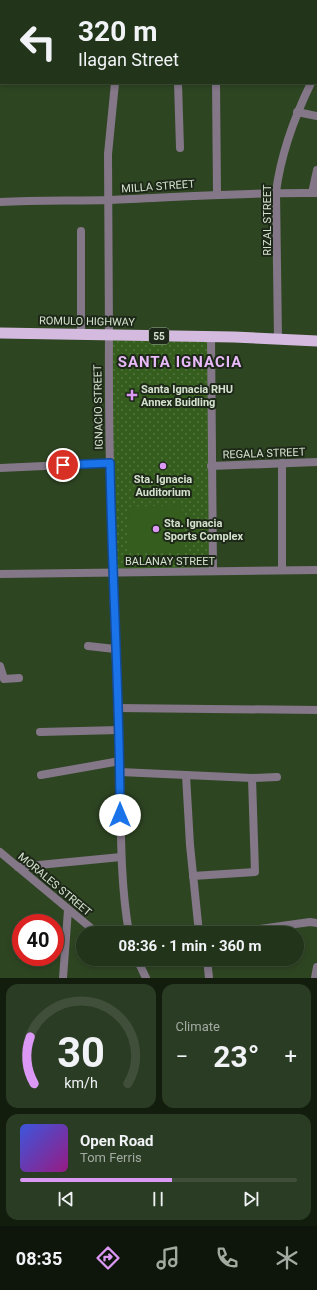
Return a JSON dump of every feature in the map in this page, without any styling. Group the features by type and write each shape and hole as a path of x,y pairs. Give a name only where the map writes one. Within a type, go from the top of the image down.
{"highway":[{"name":"ROMULO HIGHWAY","path":"0,333 317,340"}],"street":[{"name":"IGNACIO STREET","path":"115,84 108,154 110,463 112,572 120,761 121,857 128,926"},
{"path":"178,84 180,148"},
{"path":"216,84 217,193"},
{"name":"RIZAL STREET","path":"278,339 276,192 289,133 310,84"},
{"path":"297,112 317,116"},
{"path":"314,193 317,170"},
{"name":"MILLA STREET","path":"0,202 109,200 217,193 314,193"},
{"path":"81,231 81,334"},
{"path":"211,337 213,571"},
{"name":"REGALA STREET","path":"211,466 317,462"},
{"path":"0,468 110,463"},
{"path":"282,463 282,570"},
{"name":"BALANAY STREET","path":"0,574 317,570"},
{"path":"88,646 115,649"},
{"path":"0,666 4,680 19,678"},
{"path":"118,708 317,710"},
{"path":"40,732 119,730"},
{"path":"41,775 120,761"},
{"path":"120,772 252,778 277,777"},
{"path":"186,774 193,876 198,926"},
{"path":"193,876 255,872 252,778"},
{"name":"MORALES STREET","path":"0,852 88,926"},
{"path":"18,867 121,857"},
{"path":"64,978 68,910"},
{"path":"281,926 317,922"},
{"path":"140,966 146,978"},
{"path":"208,966 209,978"},
{"path":"315,978 317,967"}],"green space":[{"path":"110,336 210,338 212,570 112,571"},
{"name":"Sta. Ignacia Sports Complex","path":"182,505 183,552 129,553 128,507"}],"place":[{"name":"Santa Ignacia RHU Annex Buidling","path":"132,395"},
{"name":"Sta. Ignacia Auditorium","path":"163,466"},
{"name":"Sta. Ignacia Sports Complex","path":"156,529"}],"district":[{"name":"SANTA IGNACIA","path":"180,362"}],"route":[{"path":"63,465 110,463 112,572 120,772 120,815"}]}
